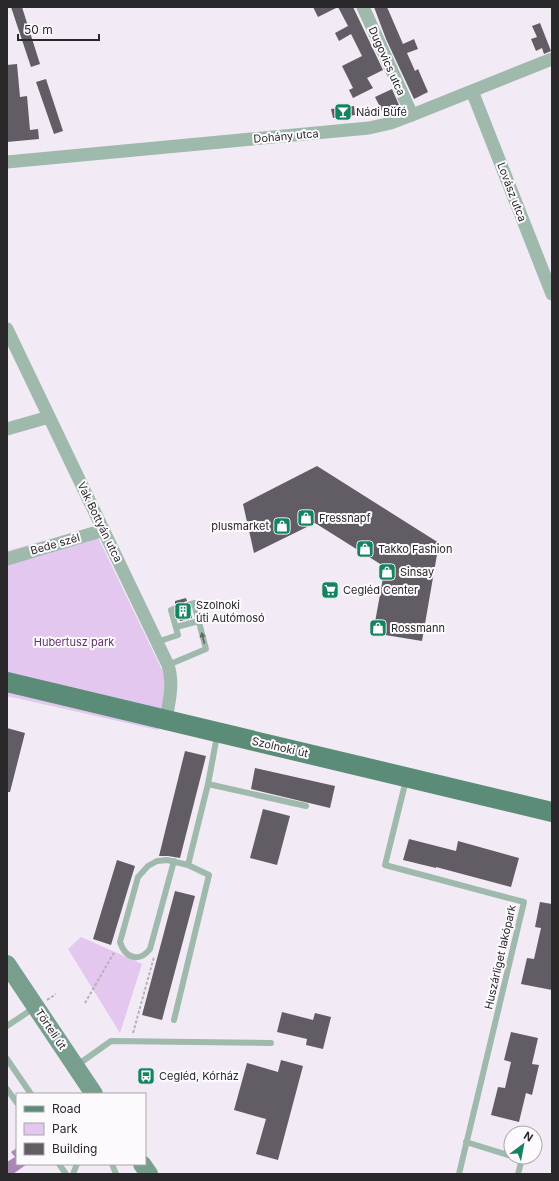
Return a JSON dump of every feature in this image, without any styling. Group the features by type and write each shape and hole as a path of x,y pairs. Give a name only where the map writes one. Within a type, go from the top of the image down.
{"main road":[{"name":"Szolnoki út","path":"7,682 552,812"},
{"name":"Törteli út","path":"7,964 93,1093"},
{"path":"143,1165 149,1174"}],"street":[{"name":"Dugovics utca","path":"363,7 412,115"},
{"name":"Dohány utca","path":"7,162 369,128 391,123 552,59"},
{"name":"Lovász utca","path":"472,90 552,294"},
{"name":"Vak Bottyán utca","path":"7,329 168,665 172,685 166,720"},
{"path":"7,429 49,417"},
{"name":"Bede szél","path":"7,558 104,530"}],"lane":[{"path":"168,665 206,649 199,621 193,613 194,603 188,605"},
{"path":"157,642 178,635 176,618 171,610 176,608"},
{"path":"176,627 199,621"},
{"path":"188,865 208,784 215,742 219,732"},
{"name":"Huszárliget lakópark","path":"406,777 385,865 524,902 459,1174"},
{"path":"208,784 306,806"},
{"path":"174,861 150,949 146,954 140,957 132,957 123,950 120,942 138,877 148,866 157,861 168,860 174,861 188,865 209,875 174,1020"},
{"path":"7,1026 36,1007"},
{"path":"76,1066 111,1041 271,1043"},
{"path":"7,1059 30,1093"},
{"path":"7,1089 16,1102"},
{"path":"466,1142 503,1154"},
{"path":"60,1165 66,1174"},
{"path":"72,1174 76,1165"}],"path":[{"path":"85,1003 120,942"}],"green space":[{"name":"Hubertusz park","path":"93,527 165,676 164,696 158,730 7,696 7,551"},
{"path":"81,937 142,964 120,1033 68,949"}],"shaded area":[{"path":"16,1149 16,1165 26,1165 13,1174 7,1174 7,1162 15,1157 11,1152"}],"building":[{"path":"11,7 22,7 40,64 31,67"},
{"path":"313,7 338,7 318,17"},
{"path":"338,7 353,7 383,70 367,78 373,88 353,98 349,90 353,88 342,66 362,56 351,34 339,41 335,33 348,26"},
{"path":"374,7 387,7 403,44 414,39 418,49 407,53 415,71 418,69 428,92 414,99 386,39"},
{"path":"540,23 551,51 544,54 542,48 536,51 531,39 537,37 532,26"},
{"path":"17,64 20,97 27,96 30,130 38,129 39,139 7,142 7,65"},
{"path":"46,79 63,131 54,134 36,82"},
{"path":"392,89 399,105 383,113 375,97"},
{"name":"Nádi Büfé","path":"354,106 355,115 333,118 331,109"},
{"path":"317,466 439,543 422,641 373,633 385,567 315,523 254,553 243,504"},
{"name":"Szolnoki úti Autómosó","path":"186,598 187,601 184,602 184,606 185,609 189,609 192,618 180,621 178,612 180,607 178,604 175,604 175,601"},
{"path":"7,728 25,733 10,792 7,792"},
{"path":"185,751 206,756 180,858 159,856"},
{"path":"255,768 335,786 330,808 251,789"},
{"path":"263,809 290,816 277,865 250,858"},
{"path":"409,839 456,851 458,841 519,858 511,887 436,867 403,860"},
{"path":"117,860 135,866 111,945 93,939"},
{"path":"175,891 195,896 162,1020 142,1015"},
{"path":"540,902 552,904 552,990 521,984 527,958 534,959 541,928 535,927"},
{"path":"282,1012 313,1020 315,1013 331,1017 323,1049 306,1045 307,1039 277,1032"},
{"path":"511,1032 538,1038 532,1064 539,1065 532,1095 526,1093 519,1122 491,1115 498,1087 505,1088 511,1062 504,1060"},
{"path":"281,1060 303,1066 278,1160 256,1154 266,1119 234,1110 247,1063 278,1072"}],"place":[{"name":"Nádi Büfé","path":"343,112"},
{"name":"Fressnapf","path":"306,518"},
{"name":"plusmarket","path":"282,526"},
{"name":"Takko Fashion","path":"365,549"},
{"name":"Sinsay","path":"387,572"},
{"name":"Cegléd Center","path":"330,590"},
{"name":"Szolnoki úti Autómosó","path":"183,611"},
{"name":"Rossmann","path":"378,628"},
{"name":"Cegléd, Kórház","path":"146,1076"}]}
